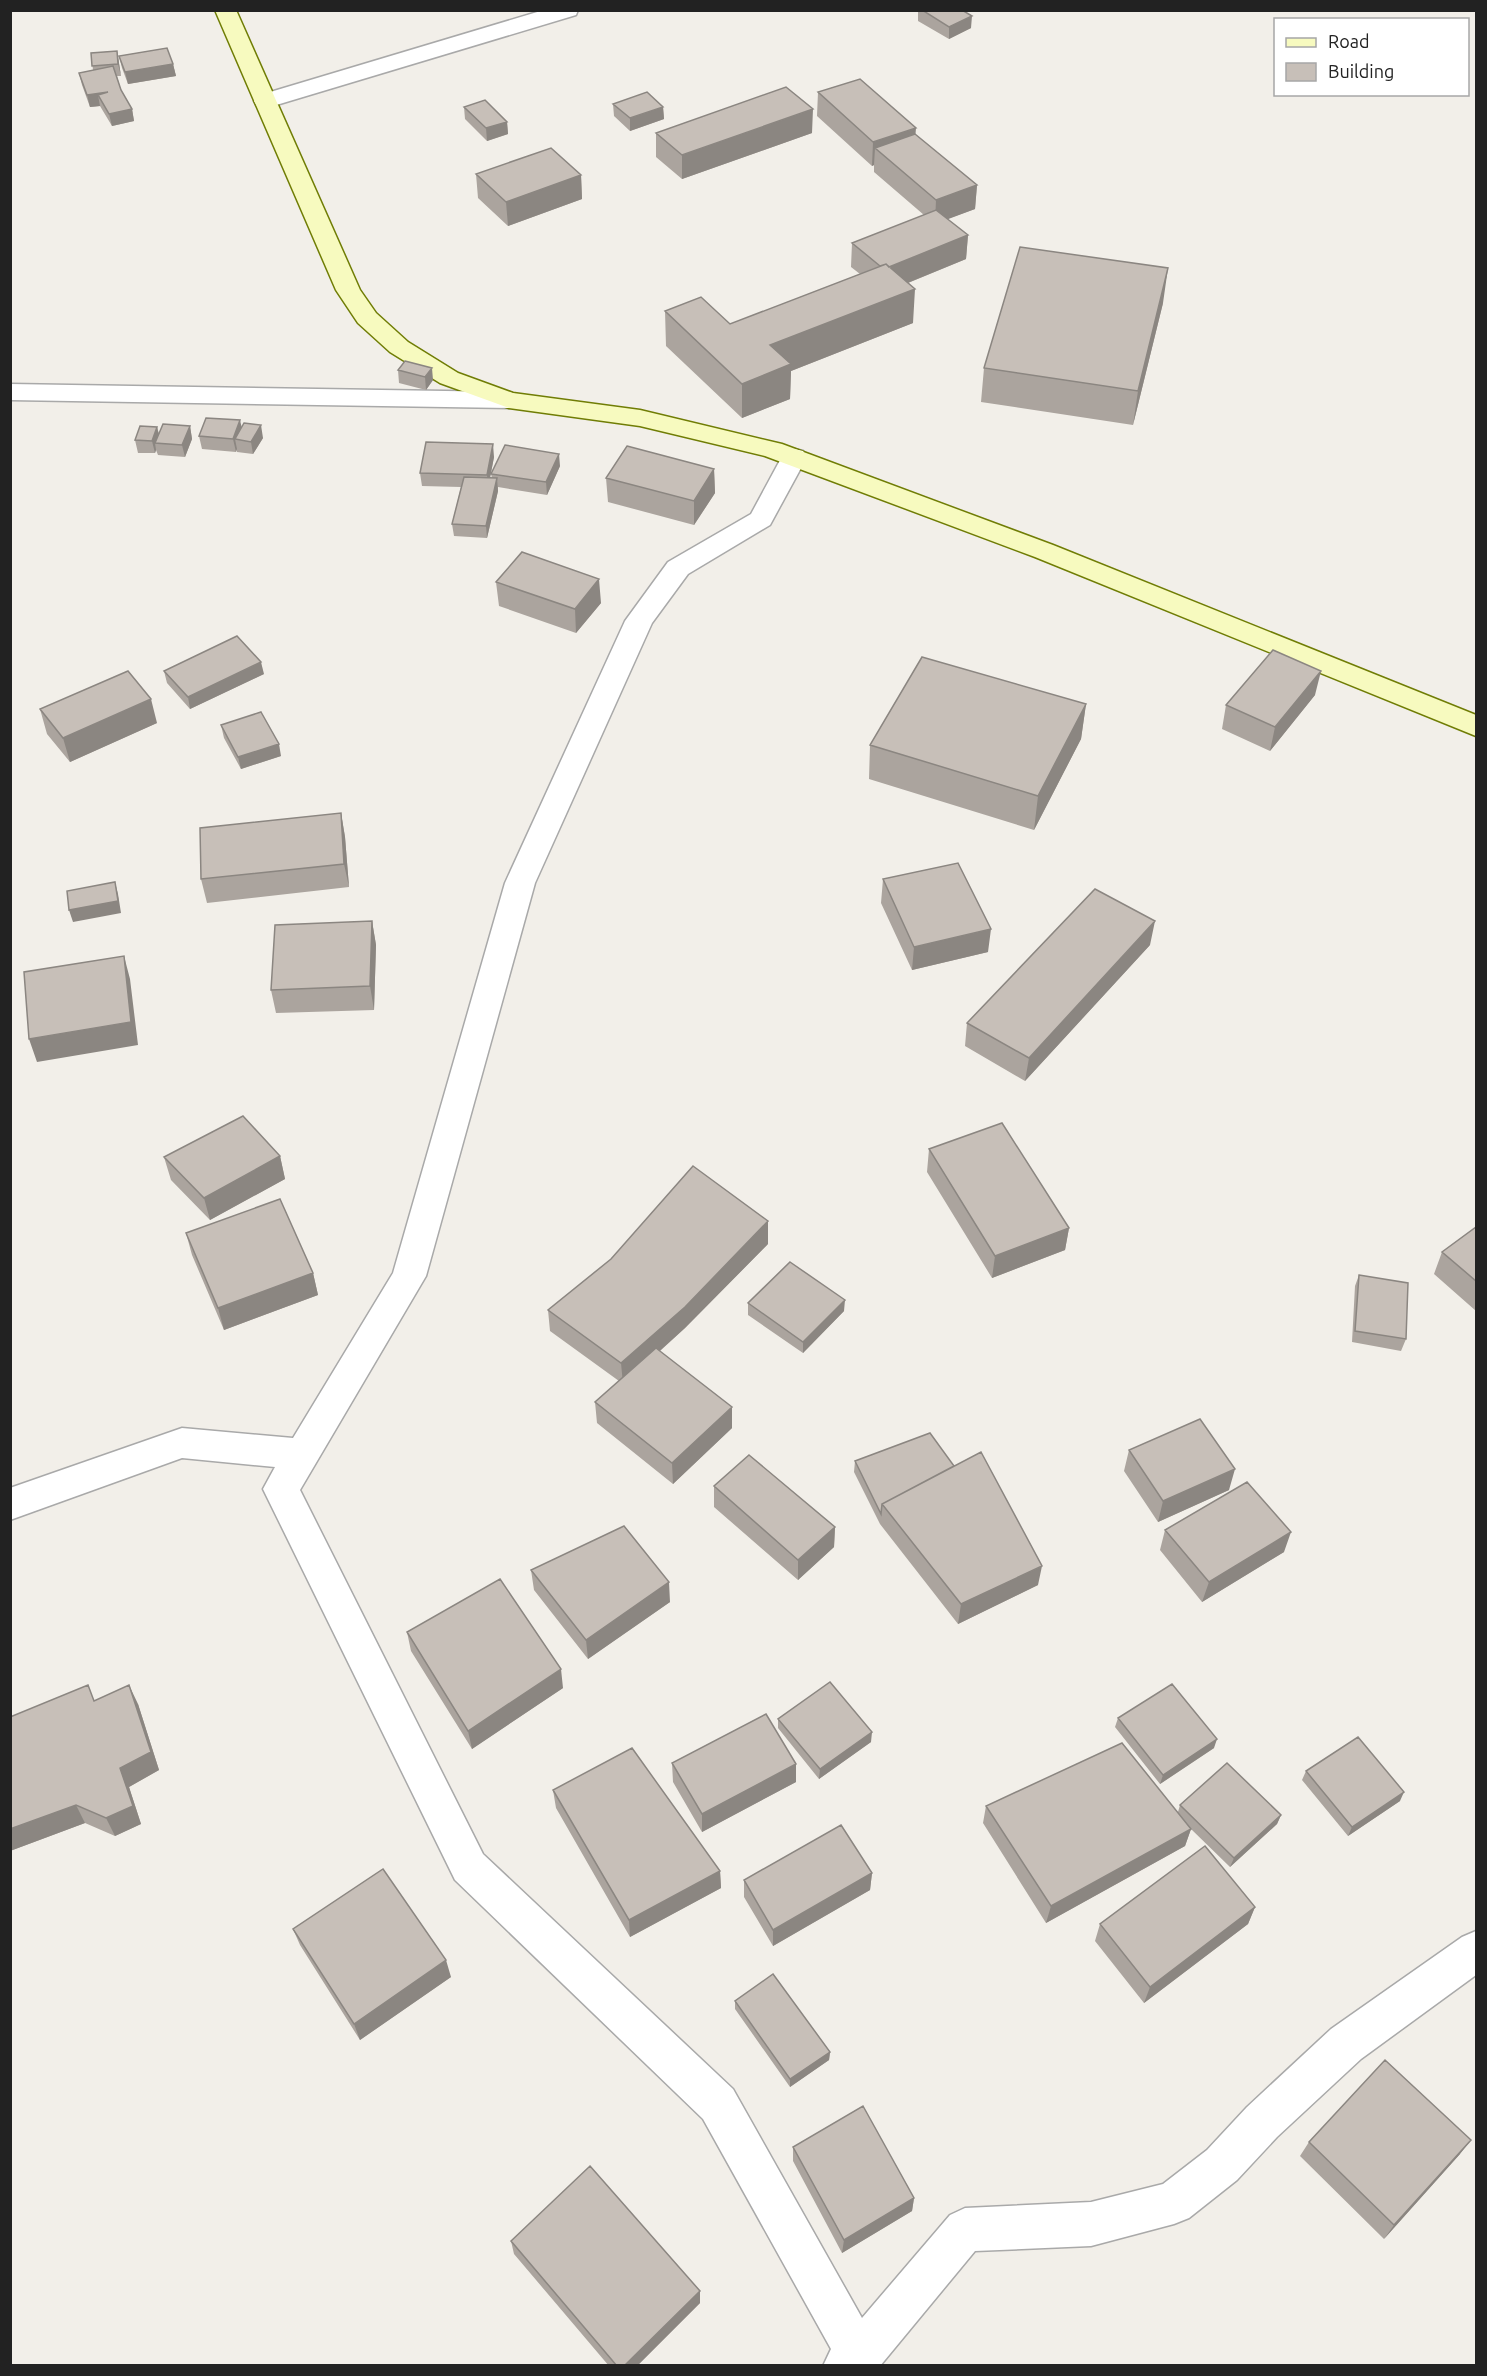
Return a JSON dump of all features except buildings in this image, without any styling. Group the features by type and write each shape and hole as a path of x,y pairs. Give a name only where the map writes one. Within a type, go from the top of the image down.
{"street":[{"path":"225,10 348,290 367,318 399,347 449,378 509,400"},
{"path":"265,101 568,10"},
{"path":"10,392 509,400 640,418 773,450 1044,551 1476,726"},
{"path":"794,458 761,519 678,568 639,621 520,883 409,1276 281,1489 469,1867 718,2104 852,2361 965,2229 1091,2224 1174,2203 1222,2165 1262,2122 1346,2044 1476,1951"},
{"path":"10,1504 182,1443 302,1454"}]}
